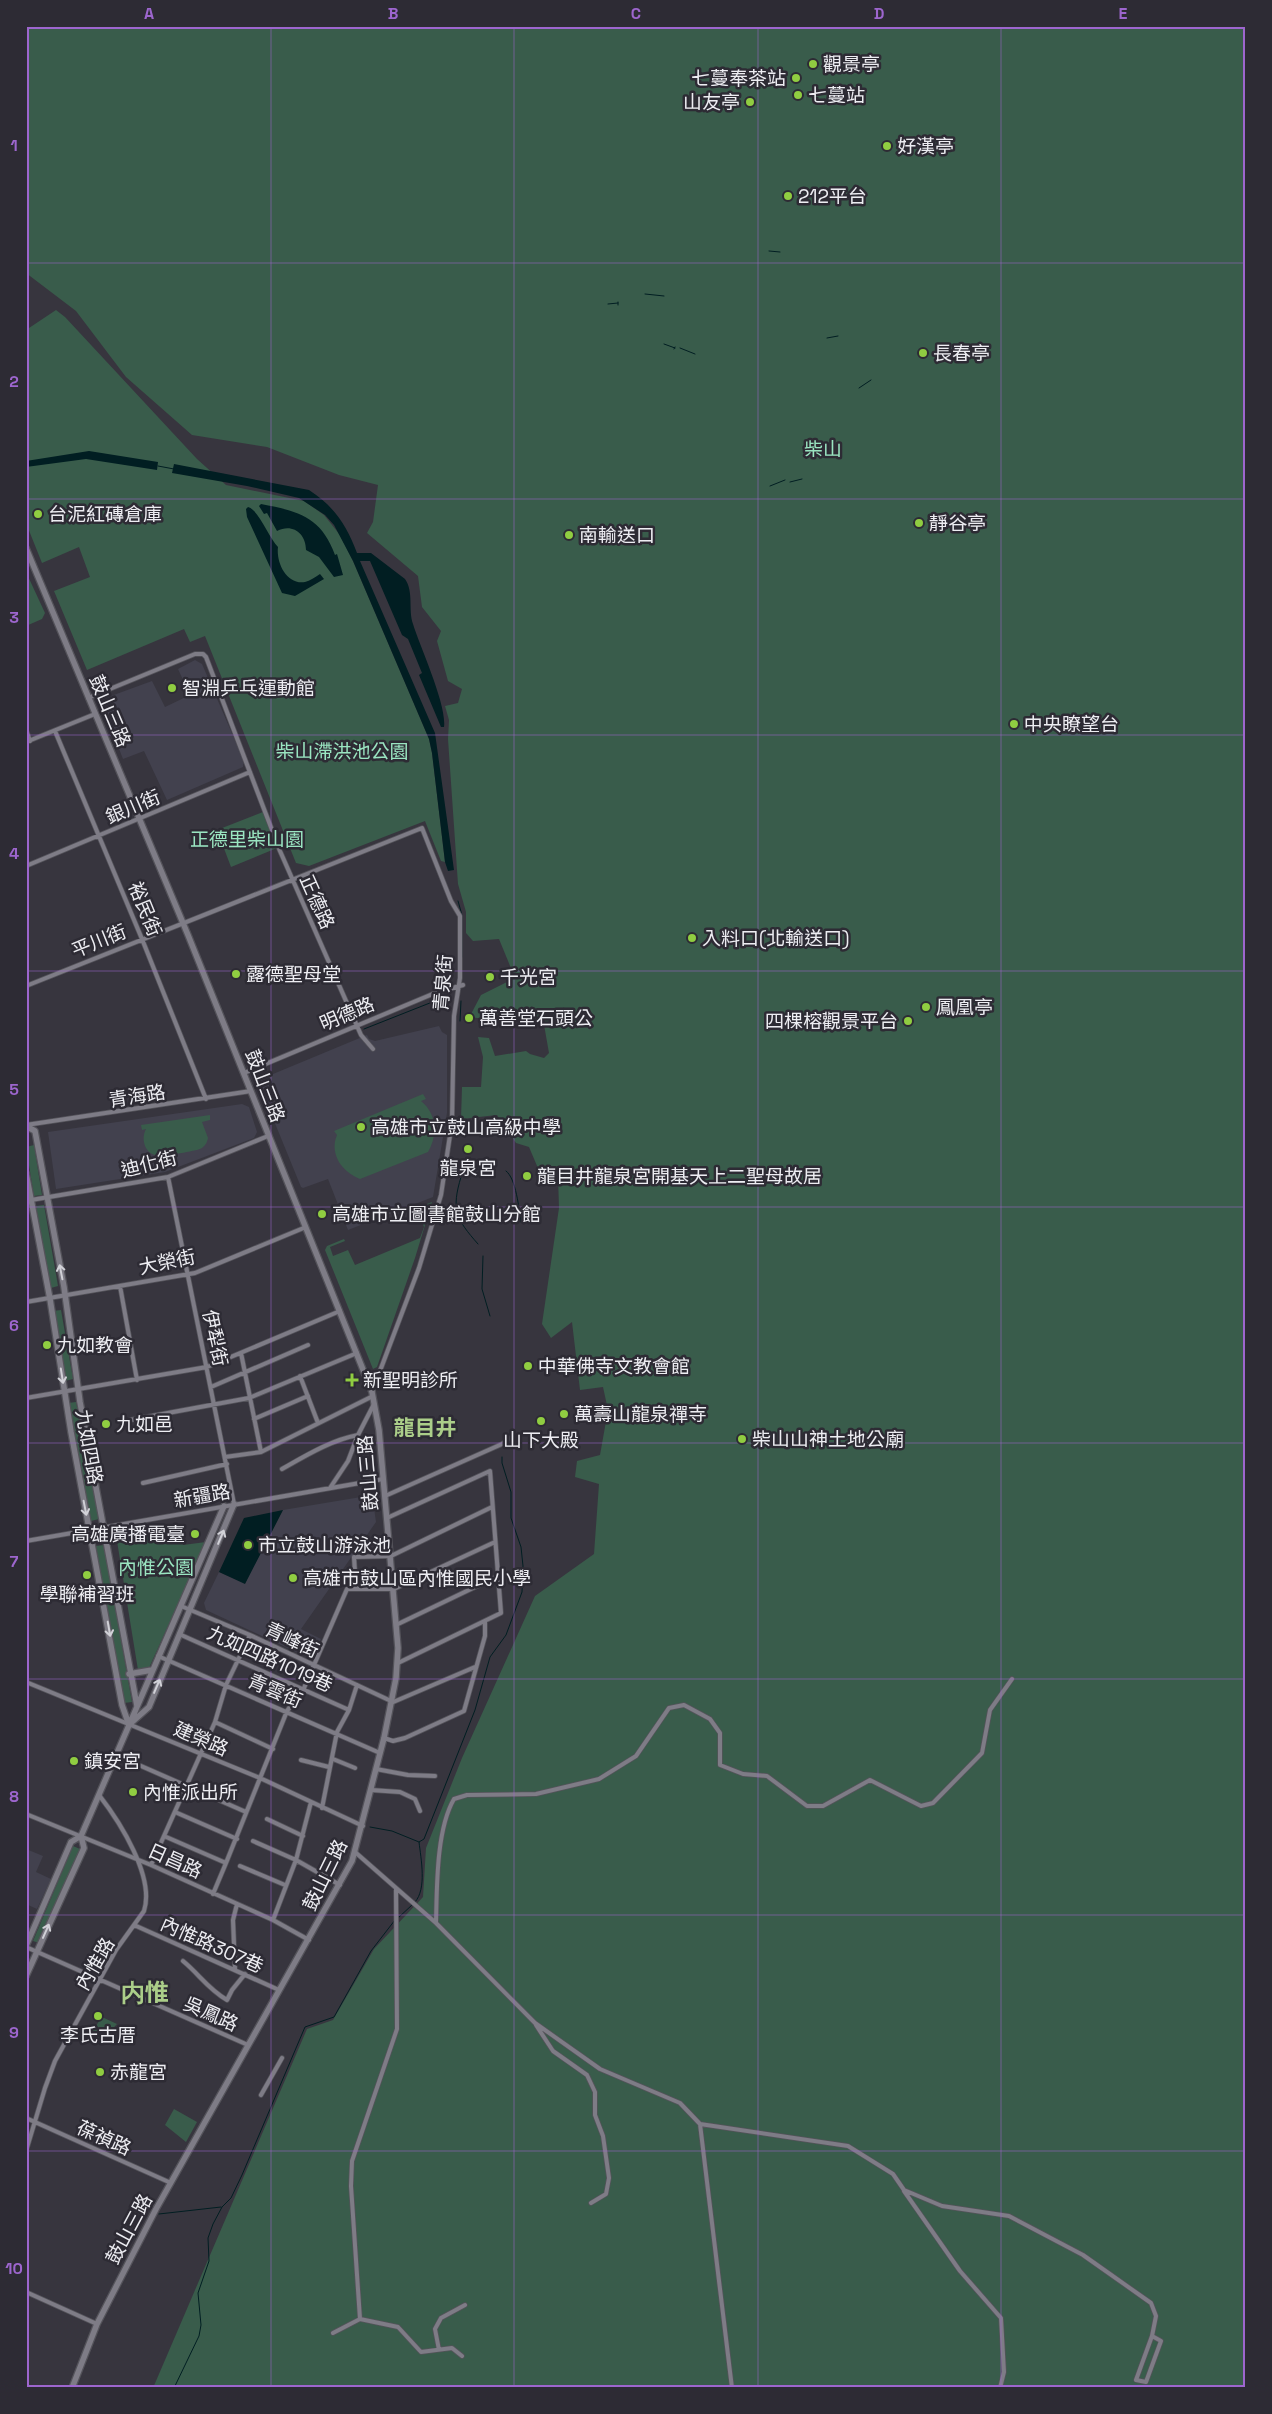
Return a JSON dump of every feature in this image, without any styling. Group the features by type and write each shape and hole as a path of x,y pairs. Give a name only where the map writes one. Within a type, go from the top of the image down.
{"street":[{"name":"鼓山三路","path":"26,548 183,922 374,1396 394,1589 398,1663 384,1738 355,1852 340,1885 278,1990 171,2182 97,2324 72,2388"},
{"name":"正德路","path":"88,698 195,654 206,656 292,880 356,1025 367,1045 373,1049"},
{"path":"26,730 28,741 95,714"},
{"name":"裕民街","path":"55,731 100,836 206,1099"},
{"name":"銀川街","path":"26,866 140,820 250,772"},
{"name":"青泉街","path":"183,922 422,828 451,901 459,913 461,986 454,1016 452,1122 441,1195 374,1396"},
{"name":"平川街","path":"26,986 183,922"},
{"name":"明德路","path":"244,1073 435,993 461,986"},
{"name":"青海路","path":"26,1126 251,1091"},
{"name":"九如四路","path":"26,1126 35,1132 65,1296 78,1390 102,1527 129,1674 137,1706"},
{"name":"迪化街","path":"31,1200 168,1177 268,1136"},
{"name":"九如四路","path":"26,1173 50,1299 64,1392 89,1530 122,1705 129,1725"},
{"name":"伊犁街","path":"168,1177 234,1504"},
{"name":"大榮街","path":"26,1302 188,1274 306,1227"},
{"path":"120,1286 137,1380"},
{"path":"26,1398 207,1367 340,1311"},
{"path":"211,1387 308,1345"},
{"path":"241,1353 261,1452"},
{"path":"130,1420 214,1402 249,1398 357,1353"},
{"path":"300,1376 318,1423"},
{"path":"254,1419 308,1396"},
{"path":"225,1457 261,1452 374,1396"},
{"path":"330,1488 348,1461 374,1396"},
{"path":"282,1469 348,1437 358,1436"},
{"path":"385,1496 502,1444 510,1438"},
{"path":"143,1483 227,1464"},
{"path":"387,1518 490,1471 501,1613 398,1663"},
{"name":"新疆路","path":"26,1541 383,1479"},
{"path":"129,1725 149,1707 234,1504"},
{"path":"26,1947 71,1842 81,1836 224,1506"},
{"path":"356,1588 354,1557 391,1556 492,1507"},
{"path":"213,1894 273,1750 287,1711 304,1688 347,1589 394,1589 494,1542"},
{"path":"396,1625 498,1576"},
{"name":"青峰街","path":"181,1606 391,1702"},
{"path":"384,1738 393,1741 405,1738 435,1722 461,1713 466,1706 475,1667 485,1636 485,1620"},
{"name":"九如四路1019巷","path":"179,1634 304,1688 349,1710"},
{"path":"151,1865 215,1722 226,1685 237,1659 250,1636"},
{"name":"青雲街","path":"158,1656 337,1732 380,1753"},
{"path":"391,1702 475,1667"},
{"path":"129,1674 152,1670"},
{"path":"436,1924 437,1874 447,1812 454,1799 467,1795 536,1794 599,1779 636,1756 669,1708 684,1705 710,1719 720,1733 720,1765 743,1774 767,1776 807,1806 823,1806 870,1780 922,1806 933,1803 982,1753 990,1710 1012,1679"},
{"name":"建榮路","path":"26,1682 260,1778 363,1826"},
{"path":"322,1808 337,1732 349,1710 357,1686"},
{"path":"215,1722 273,1750"},
{"path":"116,1755 246,1812"},
{"path":"333,1758 355,1768"},
{"path":"301,1760 329,1767"},
{"path":"376,1769 408,1775 436,1776"},
{"path":"371,1790 400,1792 415,1799 420,1811"},
{"name":"內惟路","path":"26,2151 45,2088 56,2061 116,1950 144,1910 148,1900 137,1860 115,1816 99,1795"},
{"path":"273,1920 296,1860 311,1802"},
{"path":"175,1812 237,1839"},
{"name":"日昌路","path":"26,1814 151,1865 273,1920 309,1940"},
{"path":"267,1819 303,1836"},
{"path":"26,1976 84,1848 81,1836"},
{"path":"164,1836 226,1863"},
{"path":"253,1841 296,1860 340,1885"},
{"path":"355,1852 436,1924 535,2023 600,2069 680,2103 700,2124 732,2388"},
{"path":"240,1866 285,1885"},
{"path":"360,2319 351,2186 352,2161 397,2029 396,1888"},
{"path":"235,1969 233,1920 237,1904"},
{"name":"內惟路307巷","path":"134,1925 278,1990"},
{"name":"吳鳳路","path":"26,1947 248,2045"},
{"path":"183,1961 196,1972 209,1989 227,2000 232,1990 245,1974"},
{"path":"535,2023 553,2051 587,2075 595,2092 594,2115 603,2136 609,2178 606,2194 591,2203"},
{"path":"261,2096 282,2058"},
{"name":"葆禎路","path":"26,2118 171,2182"},
{"path":"700,2124 848,2146 893,2174 960,2271 1001,2318 1004,2372 1000,2388"},
{"path":"904,2190 942,2206 1009,2216 1083,2255 1151,2303 1156,2316 1152,2336 1136,2380 1146,2382 1161,2342 1152,2336"},
{"path":"26,2292 97,2324"},
{"path":"439,2350 436,2329 438,2323 442,2318 465,2305"},
{"path":"333,2333 360,2319 398,2327 421,2352 452,2348 462,2356"}],"shaded area":[{"path":"89,451 158,462 157,470 86,459 26,467 26,461"},
{"path":"174,464 309,490 326,503 339,517 357,553 371,553 405,579 410,595 413,624 437,691 444,717 444,727 441,727 419,675 422,673 408,639 402,635 370,561 360,561 435,733 454,870 448,871 445,862 429,739 353,561 334,525 325,515 299,498 247,486 172,473"},
{"path":"261,504 297,513 315,524 323,532 335,555 337,554 343,575 334,577 319,557 306,550 304,539 297,531 288,528 277,531 267,513 264,514 259,506"},
{"path":"248,507 260,518 278,547 281,565 292,580 305,582 320,574 324,579 295,596 282,593 247,517 246,509"},
{"path":"195,660 202,664 244,761 243,767 167,800 144,751 123,759 100,700 152,681 165,707 190,695 178,669"},
{"name":"高雄市立鼓山高級中學","path":"439,1026 442,1032 447,1035 447,1113 433,1197 348,1230 328,1179 303,1188 301,1187 261,1089 261,1079 367,1035 369,1039 375,1041"},
{"path":"242,1104 249,1107 257,1132 254,1138 165,1172 56,1189 48,1132"},
{"name":"高雄市鼓山區內惟國民小學","path":"367,1496 373,1501 376,1522 301,1629 321,1639 314,1653 305,1656 206,1610 204,1603 219,1572 245,1583 283,1510"},
{"name":"市立鼓山游泳池","path":"283,1510 245,1584 219,1572 244,1518"},
{"path":"26,1849 43,1856 36,1872 51,1879 37,1909 26,1904"}],"green space":[{"name":"柴山","path":"26,26 1246,26 1246,2388 153,2388 307,2029 333,2020 374,1949 423,1897 426,1848 462,1758 535,1596 594,1554 599,1484 575,1477 577,1461 600,1455 608,1410 603,1387 580,1390 572,1322 551,1338 542,1324 559,1208 558,1176 540,1173 529,1147 516,1143 497,1115 461,1119 462,1087 481,1087 483,1057 478,1037 489,1038 495,1056 526,1051 544,1058 549,1053 543,1019 524,1022 523,1015 517,1013 483,1018 470,1016 481,995 515,978 499,939 473,941 466,933 466,912 458,884 448,739 449,720 445,706 458,703 462,689 448,681 437,641 441,631 422,607 418,576 367,533 373,522 378,485 339,475 267,447 192,435 126,377 76,311 26,273"},
{"name":"柴山滯洪池公園","path":"56,310 65,317 197,459 226,485 304,501 324,515 340,535 353,561 429,739 445,862 441,861 425,821 309,866 296,863 205,636 190,642 184,629 87,670 54,591 90,577 79,547 42,563 26,523 26,330"},
{"path":"26,572 45,613 42,619 26,626"},
{"name":"正德里柴山園","path":"263,812 277,848 231,867 217,830"},
{"path":"423,1094 426,1099 421,1101 430,1112 434,1125 433,1139 428,1152 360,1179 343,1167 336,1155 335,1142 337,1135 334,1131"},
{"path":"210,1115 210,1120 202,1122 208,1138 202,1148 194,1151 155,1155 148,1151 144,1144 146,1129 142,1130 141,1125"},
{"path":"34,1145 42,1195 34,1196 26,1147"},
{"path":"432,1202 415,1258 377,1367 373,1369 325,1250 327,1246 344,1239 345,1241 330,1247 333,1256 348,1250 355,1265 420,1238 424,1227 417,1208"},
{"path":"44,1205 58,1286 51,1288 36,1206"},
{"path":"61,1310 73,1379 65,1381 53,1311"},
{"path":"76,1402 99,1519 91,1521 68,1403"},
{"name":"內惟公園","path":"180,1527 183,1545 206,1542 149,1668 138,1670 117,1541 122,1536"},
{"path":"104,1545 132,1702 124,1703 96,1546"},
{"path":"73,1846 80,1849 39,1943 33,1941"},
{"path":"102,2017 117,2024 101,2041 91,2033"},
{"path":"174,2109 197,2122 186,2142 165,2125"}],"waterway":[{"path":"769,251 780,252"},
{"path":"645,294 664,296"},
{"path":"608,304 618,303"},
{"path":"827,338 838,336"},
{"path":"664,344 675,348"},
{"path":"680,348 695,354"},
{"path":"859,388 871,380"},
{"path":"158,466 174,469"},
{"path":"790,482 802,479"},
{"path":"770,486 785,480"},
{"path":"458,901 462,915 462,957"},
{"path":"364,1029 445,997"},
{"path":"460,1021 461,1001"},
{"path":"506,1171 515,1187 521,1222"},
{"path":"461,1177 456,1198 458,1214 460,1221 478,1244"},
{"path":"483,1256 482,1289 490,1316"},
{"path":"415,1902 419,1896 422,1882 419,1842 424,1839 475,1710 490,1657 506,1635 522,1592 523,1566 521,1547 511,1518 511,1492 502,1457"},
{"path":"370,1827 392,1831 419,1842"},
{"path":"398,1918 412,1905"},
{"path":"174,2388 199,2336 201,2325 198,2293 209,2261 208,2238 213,2224 222,2207 231,2198 242,2175 305,2027 334,2017 371,1951 395,1920"},
{"path":"159,2214 221,2207"}],"place":[{"name":"觀景亭","path":"813,64"},
{"name":"七蔓奉茶站","path":"796,78"},
{"name":"七蔓站","path":"798,95"},
{"name":"山友亭","path":"750,102"},
{"name":"好漢亭","path":"887,146"},
{"name":"212平台","path":"788,196"},
{"name":"長春亭","path":"923,353"},
{"name":"台泥紅磚倉庫","path":"38,514"},
{"name":"靜谷亭","path":"919,523"},
{"name":"南輸送口","path":"569,535"},
{"name":"智淵乒乓運動館","path":"172,688"},
{"name":"中央瞭望台","path":"1014,724"},
{"name":"入料口(北輸送口)","path":"692,938"},
{"name":"露德聖母堂","path":"236,974"},
{"name":"千光宮","path":"490,977"},
{"name":"鳳凰亭","path":"926,1007"},
{"name":"萬善堂石頭公","path":"469,1018"},
{"name":"四棵榕觀景平台","path":"908,1021"},
{"name":"高雄市立鼓山高級中學","path":"361,1127"},
{"name":"龍泉宮","path":"468,1149"},
{"name":"龍目井龍泉宮開基天上二聖母故居","path":"527,1176"},
{"name":"高雄市立圖書館鼓山分館","path":"322,1214"},
{"name":"九如教會","path":"47,1345"},
{"name":"中華佛寺文教會館","path":"528,1366"},
{"name":"新聖明診所","path":"352,1380"},
{"name":"萬壽山龍泉禪寺","path":"564,1414"},
{"name":"山下大殿","path":"541,1421"},
{"name":"九如邑","path":"106,1424"},
{"name":"柴山山神土地公廟","path":"742,1439"},
{"name":"高雄廣播電臺","path":"195,1534"},
{"name":"市立鼓山游泳池","path":"248,1545"},
{"name":"學聯補習班","path":"87,1575"},
{"name":"高雄市鼓山區內惟國民小學","path":"293,1578"},
{"name":"鎮安宮","path":"74,1761"},
{"name":"內惟派出所","path":"133,1792"},
{"name":"李氏古厝","path":"98,2016"},
{"name":"赤龍宮","path":"100,2072"}],"district":[{"name":"龍目井","path":"425,1427"},
{"name":"内惟","path":"145,1992"}]}
